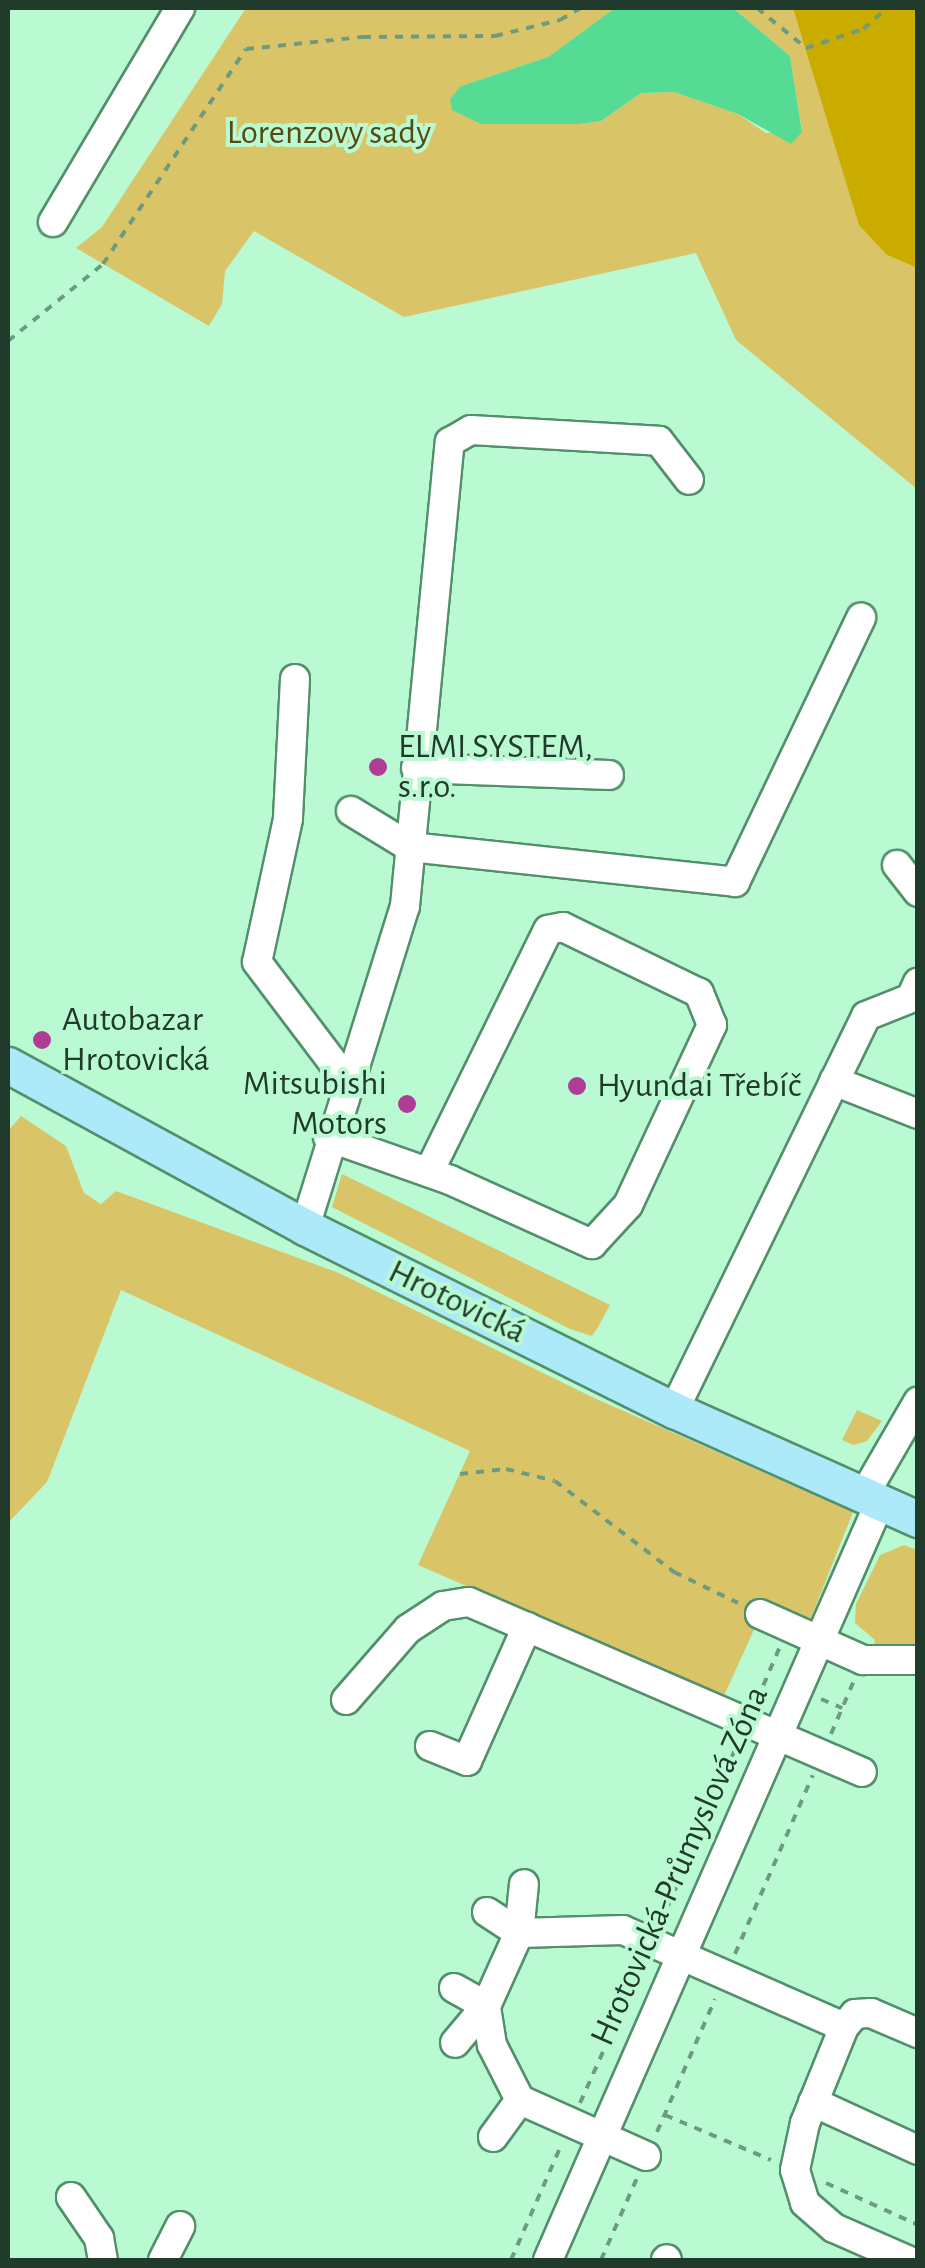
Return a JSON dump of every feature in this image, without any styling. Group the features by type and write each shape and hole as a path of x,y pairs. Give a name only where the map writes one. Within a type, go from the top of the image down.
{"main road":[{"name":"Hrotovická","path":"8,1066 305,1227 674,1410 918,1519"}],"street":[{"path":"53,222 180,8"},
{"path":"305,1227 328,1137 404,906 450,442 471,430 659,441 688,480"},
{"path":"351,812 410,848 735,882 861,618"},
{"path":"295,679 288,820 257,962 347,1081"},
{"path":"416,768 609,775"},
{"path":"897,865 918,892"},
{"path":"328,1137 429,1172 592,1244 628,1205 712,1025 699,992 563,927 548,930 429,1172"},
{"path":"674,1410 866,1016 911,998 918,982"},
{"path":"834,1081 918,1114"},
{"name":"Hrotovická-Průmyslová Zóna","path":"548,2260 820,1641 872,1499 918,1402"},
{"path":"346,1700 408,1628 443,1606 469,1602 611,1669 862,1772"},
{"path":"760,1614 864,1660 918,1660"},
{"path":"430,1746 466,1761 527,1627"},
{"path":"455,2043 486,2006 519,1933 524,1884"},
{"path":"487,1912 519,1933 622,1930 844,2026"},
{"path":"454,1988 486,2006"},
{"path":"486,2006 492,2045 520,2100 646,2156"},
{"path":"907,2260 834,2228 805,2203 795,2154 844,2026 855,2014 871,2013 918,2033"},
{"path":"493,2137 520,2100"},
{"path":"813,2102 918,2150"},
{"path":"70,2197 99,2238 104,2260"},
{"path":"163,2260 180,2226"}],"path":[{"path":"8,341 103,264 246,49 363,37 496,36 560,20 580,8"},
{"path":"757,8 806,48 863,29 888,8"},
{"path":"460,1474 506,1469 555,1481 674,1572 760,1614"}],"green space":[{"name":"Lorenzovy sady","path":"246,8 615,8 548,57 461,86 481,124 601,121 641,93 674,92 738,114 766,133 802,131 790,56 733,8 793,8 887,255 917,268 917,489 736,340 696,253 404,317 254,231 225,271 222,304 209,326 76,248 102,227"},
{"path":"21,1116 66,1146 84,1193 101,1204 116,1191 339,1273 592,1397 853,1512 811,1618 766,1603 723,1698 418,1565 470,1451 121,1290 47,1482 8,1523 8,1131"},
{"path":"342,1174 610,1305 592,1336 570,1329 332,1207"},
{"path":"857,1410 882,1421 867,1441 853,1445 842,1440"},
{"path":"904,1545 917,1550 917,1650 873,1649 875,1640 855,1623 856,1604 880,1555"}],"shaded area":[{"path":"615,8 733,8 790,56 802,132 791,144 738,114 674,92 641,93 601,121 580,124 481,124 452,110 450,99 461,86 548,57"},
{"path":"793,8 917,8 917,268 887,255 859,225"}],"place":[{"name":"ELMI SYSTEM, s.r.o.","path":"378,767"},
{"name":"Autobazar Hrotovická","path":"42,1040"},
{"name":"Hyundai Třebíč","path":"577,1086"},
{"name":"Mitsubishi Motors","path":"407,1104"}]}
